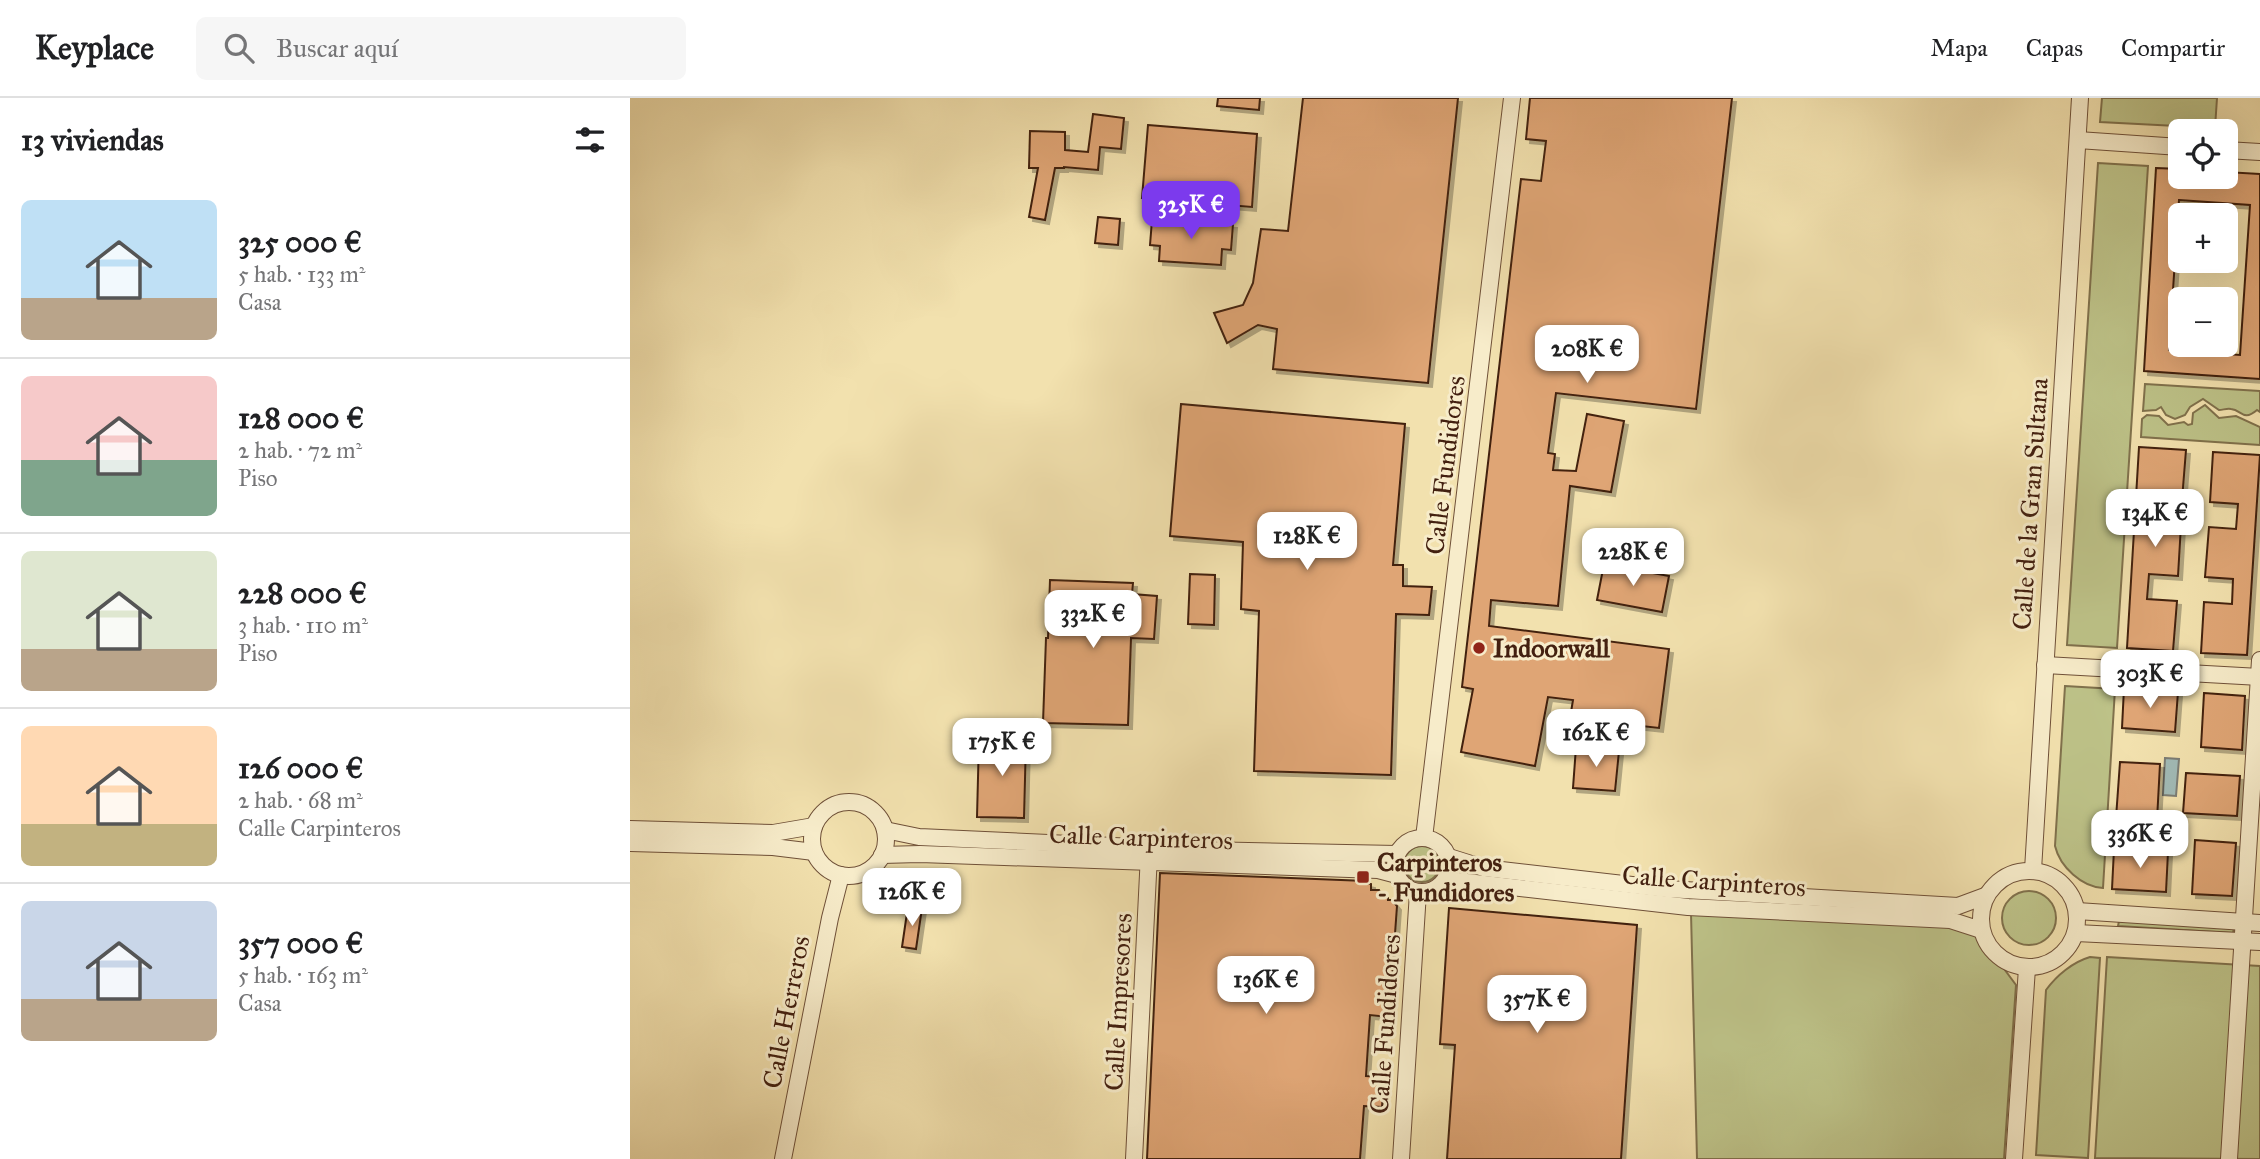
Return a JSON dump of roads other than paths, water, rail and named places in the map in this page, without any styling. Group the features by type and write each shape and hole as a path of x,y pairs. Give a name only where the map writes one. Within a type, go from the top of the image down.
{"street":[{"name":"Calle Fundidores","path":"1424,838 1513,98"},
{"name":"Calle de la Gran Sultana","path":"2033,870 2080,98"},
{"path":"2078,140 2168,146"},
{"path":"2238,151 2260,152"},
{"path":"2229,1159 2260,660"},
{"path":"2045,664 2259,677"},
{"path":"859,803 876,813 885,830 886,843 882,855 870,870 858,875 841,875 829,870 814,852 814,826 823,812 834,805 859,803"},
{"path":"630,829 773,833 814,826"},
{"name":"Calle Carpinteros","path":"885,830 919,836 1149,855 1378,870 1397,875"},
{"path":"1424,838 1441,845 1449,858 1449,872 1442,884 1431,891 1418,892 1401,883 1395,864 1397,854 1404,844 1412,839 1424,838"},
{"path":"630,843 774,847 814,852"},
{"name":"Calle Carpinteros","path":"882,855 1397,854"},
{"name":"Calle Impresores","path":"1134,1159 1149,855"},
{"name":"Calle Carpinteros","path":"1449,858 1484,868 1667,889 1958,906 1985,896"},
{"path":"2033,870 2054,877 2069,891 2077,911 2076,933 2064,954 2048,965 2027,968 2014,966 1992,952 1981,930 1980,916 1985,896 1992,887 2006,876 2033,870"},
{"name":"Calle Herreros","path":"783,1159 830,918 841,875"},
{"name":"Calle Carpinteros","path":"1442,884 1458,881 1688,906 1950,920 1981,930"},
{"name":"Calle Fundidores","path":"1401,1159 1418,892"},
{"path":"2077,911 2260,923"},
{"path":"2076,933 2260,942"},
{"path":"2014,1159 2027,968"}],"water":[{"path":"2165,758 2179,759 2176,796 2163,795"}],"place":[{"name":"Indoorwall","path":"1479,648"},
{"name":"Carpinteros - Fundidores","path":"1363,877"}]}
